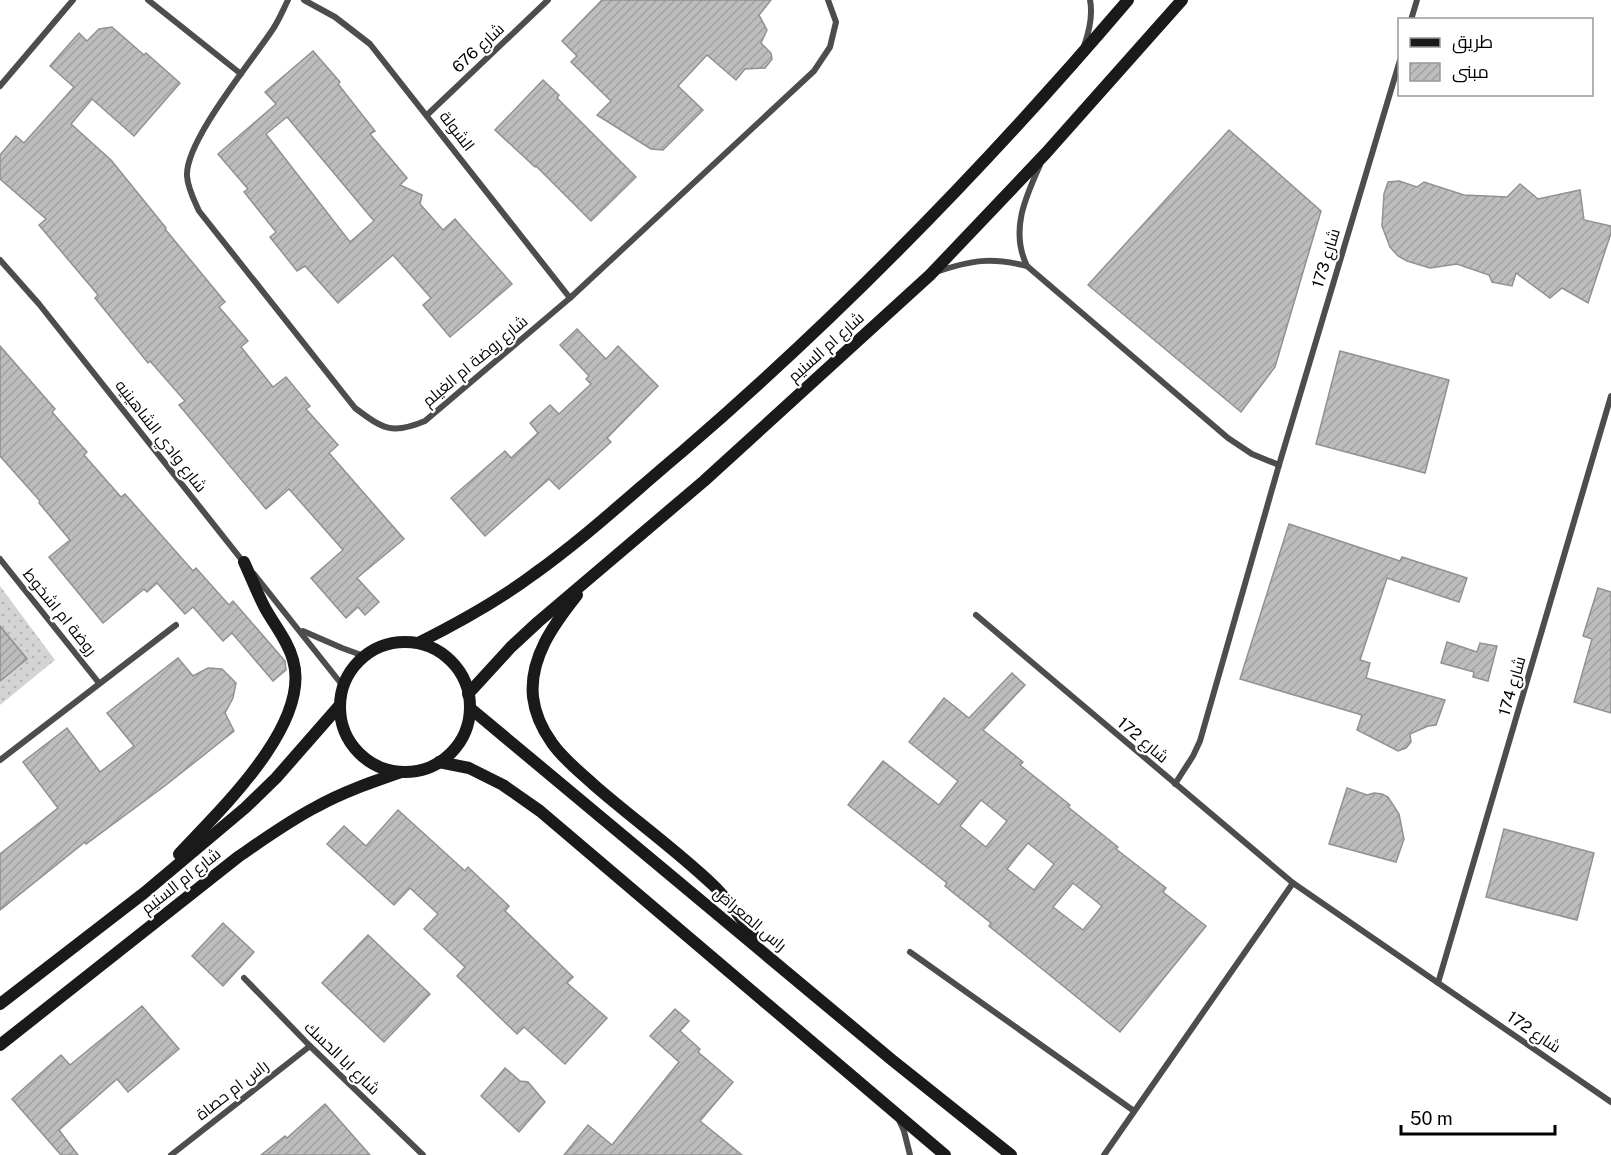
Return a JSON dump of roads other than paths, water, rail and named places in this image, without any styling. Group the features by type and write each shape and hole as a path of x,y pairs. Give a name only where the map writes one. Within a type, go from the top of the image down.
{"main road":[{"name":"شارع ام السنيم","path":"418,643 462,621 557,557 726,414 829,319 936,213 1080,56 1128,0"},
{"name":"شارع ام السنيم","path":"468,694 511,647 598,569 704,481 930,274 1046,153 1182,0"},
{"path":"144,893 223,807 262,760 288,716 295,696 294,662 286,640 266,608 244,562"},
{"path":"598,569 555,623 542,648 534,672 533,696 542,728 553,745 580,773 714,886 774,960"},
{"path":"399,642 418,643 436,650 451,661 462,676 470,708 468,724 452,752 439,762 421,770 401,772 382,767 364,757 351,743 343,724 340,705 343,686 352,669 364,656 381,646 399,642"},
{"name":"شارع ام السنيم","path":"0,1004 144,893 245,808 276,778 340,705"},
{"name":"راس المعراض","path":"470,708 892,1060 1011,1155"},
{"path":"439,762 470,768 503,785 540,811 945,1155"},
{"name":"شارع ام السنيم","path":"0,1045 238,857 279,828 316,806 401,772"}],"street":[{"path":"0,86 73,0"},
{"path":"147,0 242,74"},
{"name":"شارع روضة ام الغيلم","path":"288,0 274,27 202,130 192,152 186,175 190,192 199,211 355,408 373,422 392,430 408,428 425,421 570,298 814,71 830,47 836,22 828,0"},
{"name":"الشولة","path":"304,0 335,17 370,44 570,298"},
{"name":"شارع 676","path":"427,115 548,0"},
{"path":"1080,56 1089,33 1092,7 1090,0"},
{"path":"1412,18 1418,0"},
{"name":"شارع 173","path":"1175,784 1200,741 1279,465 1398,67"},
{"path":"1046,153 1030,187 1020,218 1019,245 1027,266 1228,438 1252,454 1279,465"},
{"path":"930,274 966,263 990,259 1027,266"},
{"name":"شارع وادي الشاهينيه","path":"0,260 39,304 300,629 343,686"},
{"name":"شارع 174","path":"1438,983 1611,396"},
{"name":"روضة ام اشخوط","path":"0,559 99,683"},
{"name":"شارع 172","path":"976,615 1293,883 1611,1102"},
{"path":"0,760 176,625"},
{"name":"شارع وادي الشاهينيه","path":"300,629 364,656"},
{"path":"1103,1155 1293,883"},
{"path":"910,952 1134,1112"},
{"name":"شارع ابا الحسك","path":"244,978 310,1047 423,1155"},
{"name":"راس ام حصاة","path":"171,1155 310,1047"},
{"path":"898,1117 910,1155"}]}
